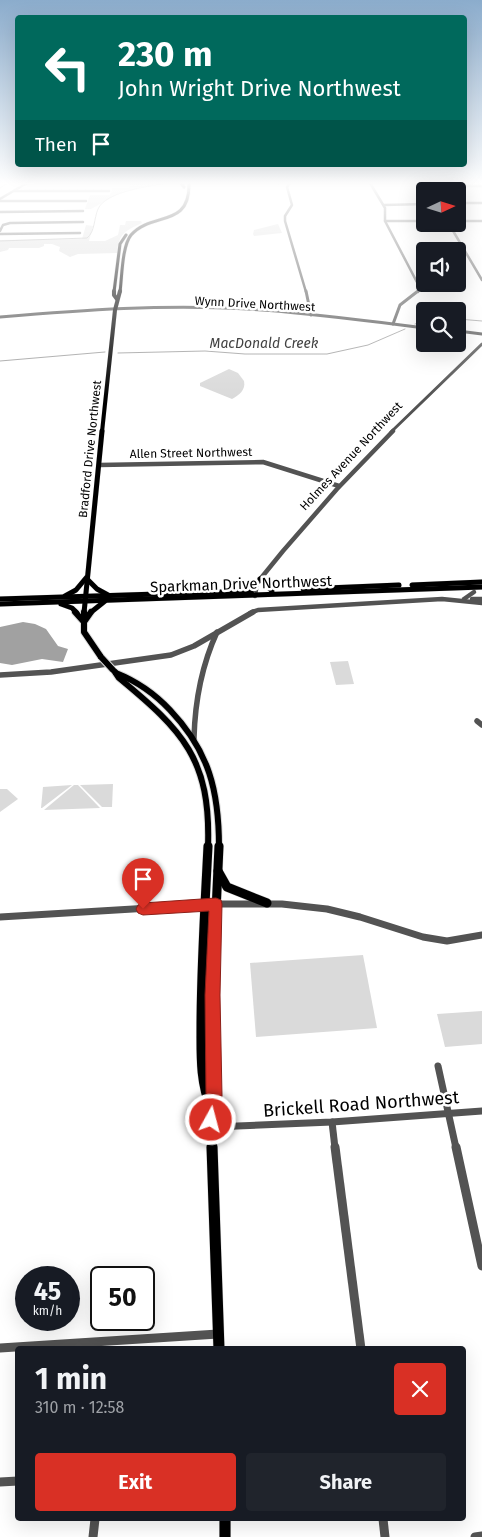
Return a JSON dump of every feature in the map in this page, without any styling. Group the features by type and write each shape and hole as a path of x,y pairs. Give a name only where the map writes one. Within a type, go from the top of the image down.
{"main road":[{"name":"Bradford Drive Northwest","path":"117,299 114,294 120,255"},
{"name":"Bradford Drive Northwest","path":"84,599 115,310 120,294 126,255"},
{"path":"62,596 76,590 86,578 107,598 92,610 84,622"},
{"path":"260,579 272,591"},
{"name":"Sparkman Drive Northwest","path":"254,594 272,591 476,586"},
{"name":"Sparkman Drive Northwest","path":"0,604 59,603 107,598 476,586"},
{"name":"Sparkman Drive Northwest","path":"0,599 62,596 84,599"},
{"path":"84,599 84,632 101,657 115,671 119,678 163,715 187,744 198,767 207,803 209,827 200,978 201,1053 206,1100 211,1108"},
{"path":"59,603 72,608 84,622"},
{"path":"115,671 157,698 177,717 194,738 208,766 218,803 218,869 212,995 214,1087 211,1108 219,1346"},
{"path":"218,869 227,887 268,903"},
{"path":"225,1521 225,1537"}],"street":[{"path":"295,255 311,315"},
{"path":"393,324 400,305 417,293 420,288 403,255"},
{"path":"467,255 482,280"},
{"name":"Wynn Drive Northwest","path":"0,318 84,311 228,309 311,315 416,327"},
{"path":"466,332 482,334"},
{"name":"Holmes Avenue Northwest","path":"254,594 260,579 339,486 430,392 482,344"},
{"name":"Allen Street Northwest","path":"99,465 263,462 339,486"},
{"path":"464,599 472,595 476,586"},
{"path":"476,586 482,600"},
{"path":"0,675 51,672 171,655 199,643 247,614 272,608 464,599 482,600"},
{"path":"457,600 474,602 482,600"},
{"path":"194,738 197,688 207,651 217,632"},
{"path":"199,643 207,651"},
{"path":"477,721 482,725"},
{"path":"0,917 216,904 268,903 326,909 360,917 424,937 447,941 482,935"},
{"path":"438,1066 482,1266"},
{"name":"Brickell Road Northwest","path":"212,1127 332,1122 482,1111"},
{"path":"332,1122 361,1346"},
{"path":"31,1346 218,1334"},
{"path":"0,1348 15,1347"},
{"path":"0,1482 15,1480"},
{"path":"94,1537 95,1521"},
{"path":"383,1521 385,1537"},
{"path":"475,1537 482,1536"}],"shaded area":[{"path":"229,369 238,373 244,381 244,387 241,392 232,399 200,386 200,383"},
{"path":"23,622 35,624 46,629 58,646 68,649 63,662 42,659 12,665 0,663 0,627"},
{"path":"348,661 354,684 336,685 330,662"},
{"path":"113,784 112,807 102,807 80,785"},
{"path":"72,785 42,808 41,808 43,787"},
{"path":"74,785 78,785 100,808 44,810"},
{"path":"0,789 7,789 18,799 0,812"},
{"path":"363,955 377,1028 256,1037 250,963"},
{"path":"482,1011 482,1044 445,1047 437,1014"}],"waterway":[{"name":"MacDonald Creek","path":"466,320 482,321"},
{"name":"MacDonald Creek","path":"118,353 205,351 245,354 327,354 368,345 405,329"},
{"name":"MacDonald Creek","path":"0,361 105,352"}],"route":[{"path":"143,909 216,904 212,995 215,1061 211,1120"}]}
